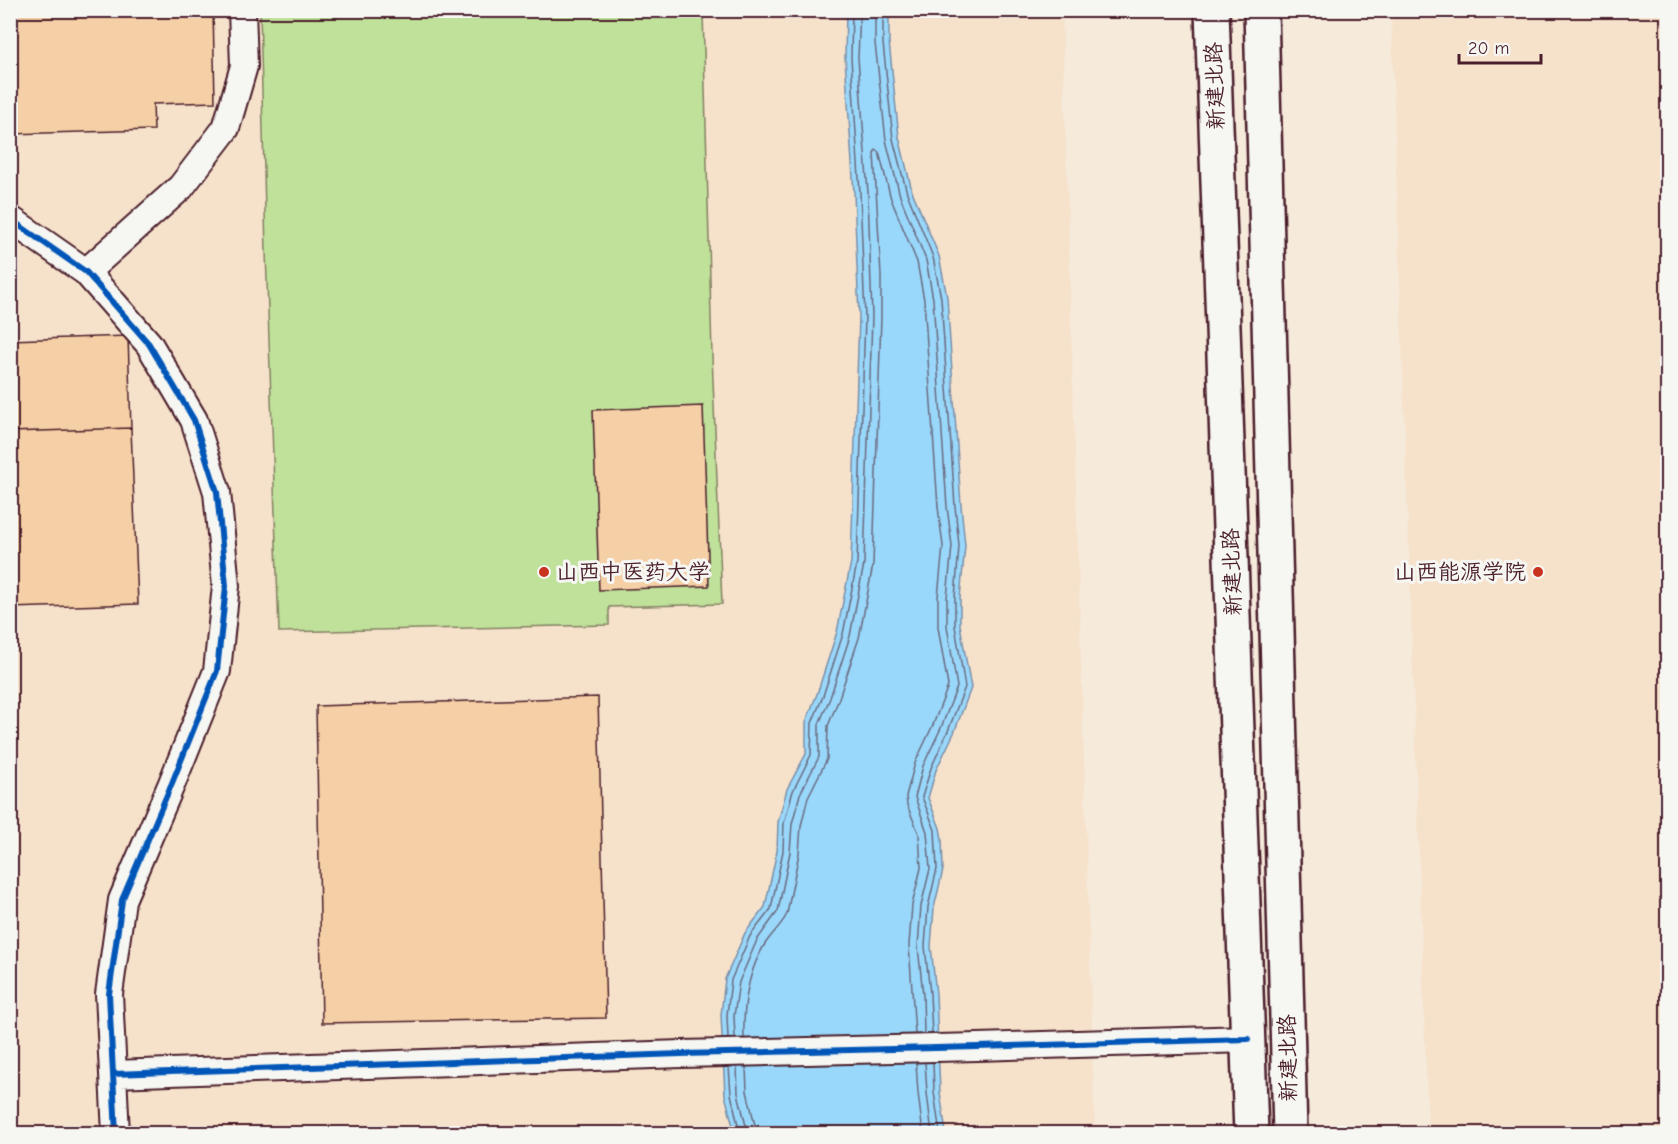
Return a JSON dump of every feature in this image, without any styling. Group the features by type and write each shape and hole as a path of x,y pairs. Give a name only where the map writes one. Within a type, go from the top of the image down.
{"main road":[{"name":"新建北路","path":"1212,10 1251,1134"},
{"name":"新建北路","path":"1261,10 1290,1134"}],"street":[{"path":"86,272 181,187 226,128 244,66 242,10"},
{"path":"10,219 86,272 149,344 194,420 217,492 226,585 217,671 122,900 109,994 116,1134"},
{"path":"113,1074 681,1054 1248,1039"}],"shaded area":[{"name":"山西中医药大学","path":"10,11 1062,11 1095,1133 11,1133"},
{"name":"山西能源学院","path":"1391,11 1667,11 1667,1133 1428,1133"}],"green space":[{"path":"260,11 703,11 712,355 722,604 609,607 609,625 279,632"}],"water":[{"path":"846,11 889,11 889,42 899,137 912,191 939,256 947,297 965,546 960,625 971,688 954,733 936,770 928,798 942,839 943,870 934,908 931,946 936,994 940,1092 946,1133 735,1134 725,1095 721,1015 725,979 745,933 765,907 777,851 778,822 787,789 806,754 806,722 837,632 851,562 859,317 845,58"}],"building":[{"path":"10,10 213,10 215,102 153,104 154,130 10,134"},
{"path":"128,336 131,428 10,432 10,340"},
{"path":"703,406 709,586 599,590 593,410"},
{"path":"131,428 138,604 10,608 10,432"},
{"path":"598,697 606,1018 322,1023 316,706"}],"cycle path":[{"path":"10,219 86,272 149,344 194,420 217,492 226,586 217,671 122,900 109,994 116,1134"},
{"path":"113,1074 681,1054 1248,1039"}],"place":[{"name":"山西中医药大学","path":"544,572"},
{"name":"山西能源学院","path":"1538,572"}]}
